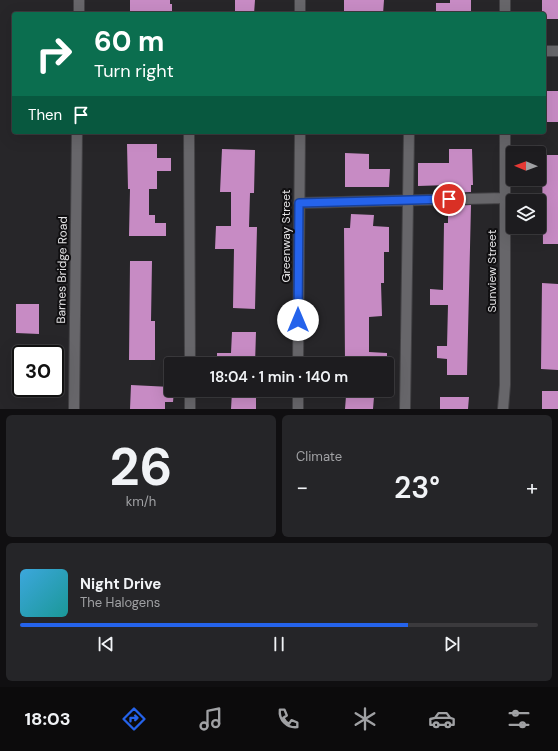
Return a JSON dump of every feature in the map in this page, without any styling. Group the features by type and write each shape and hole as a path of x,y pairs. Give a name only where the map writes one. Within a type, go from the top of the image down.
{"street":[{"path":"79,0 79,12"},
{"path":"300,0 300,12"},
{"path":"505,0 505,12"},
{"path":"546,51 558,51"},
{"name":"Barnes Bridge Road","path":"74,409 77,134"},
{"path":"189,134 190,357"},
{"name":"Greenway Street","path":"298,357 300,134"},
{"path":"405,409 408,134"},
{"name":"Sunview Street","path":"503,409 505,386 505,134"},
{"path":"299,203 408,199 505,198"},
{"path":"190,397 190,409"},
{"path":"298,397 298,409"}],"building":[{"path":"130,0 170,0 170,4 172,4 172,12 130,12"},
{"path":"235,0 255,0 254,12 235,12"},
{"path":"344,0 384,0 383,12 344,12"},
{"path":"450,0 471,0 471,12 436,12 436,3 450,3"},
{"path":"542,0 558,0 558,19 546,19 546,12 542,12"},
{"path":"546,91 558,91 558,122 546,122"},
{"path":"127,144 157,144 157,158 171,158 171,171 157,171 157,189 149,189 149,215 155,215 155,223 166,223 166,236 129,236 130,189 128,189"},
{"path":"222,149 255,150 254,193 250,193 249,227 257,227 255,309 233,308 234,249 215,249 216,226 231,226 231,192 220,192"},
{"path":"449,149 472,149 473,185 471,185 471,192 449,193 449,185 418,186 418,163 449,163"},
{"path":"345,153 369,154 369,169 390,169 389,187 345,187"},
{"path":"546,155 558,155 558,244 543,244 543,234 546,234 546,194 542,194 542,186 546,186"},
{"path":"471,205 467,375 447,375 447,359 437,358 437,346 447,346 448,305 430,305 430,289 443,290 444,223 448,223 448,206"},
{"path":"351,214 374,215 373,226 389,227 389,252 384,252 384,283 381,283 382,316 369,317 369,352 387,353 387,357 345,357 344,228 350,228"},
{"path":"130,261 152,261 151,321 155,321 155,360 129,360"},
{"path":"542,283 558,284 558,370 541,369"},
{"path":"16,304 39,304 39,334 16,333"},
{"path":"232,332 256,332 255,357 217,357 217,353 231,353"},
{"path":"131,385 164,387 164,397 173,397 173,402 165,402 165,409 130,409"},
{"path":"542,391 558,391 558,409 542,409"},
{"path":"232,397 256,397 256,409 231,409"},
{"path":"346,397 374,397 373,409 345,409"},
{"path":"440,397 469,397 468,409 440,409"}],"route":[{"path":"298,320 299,203 449,199"}]}
